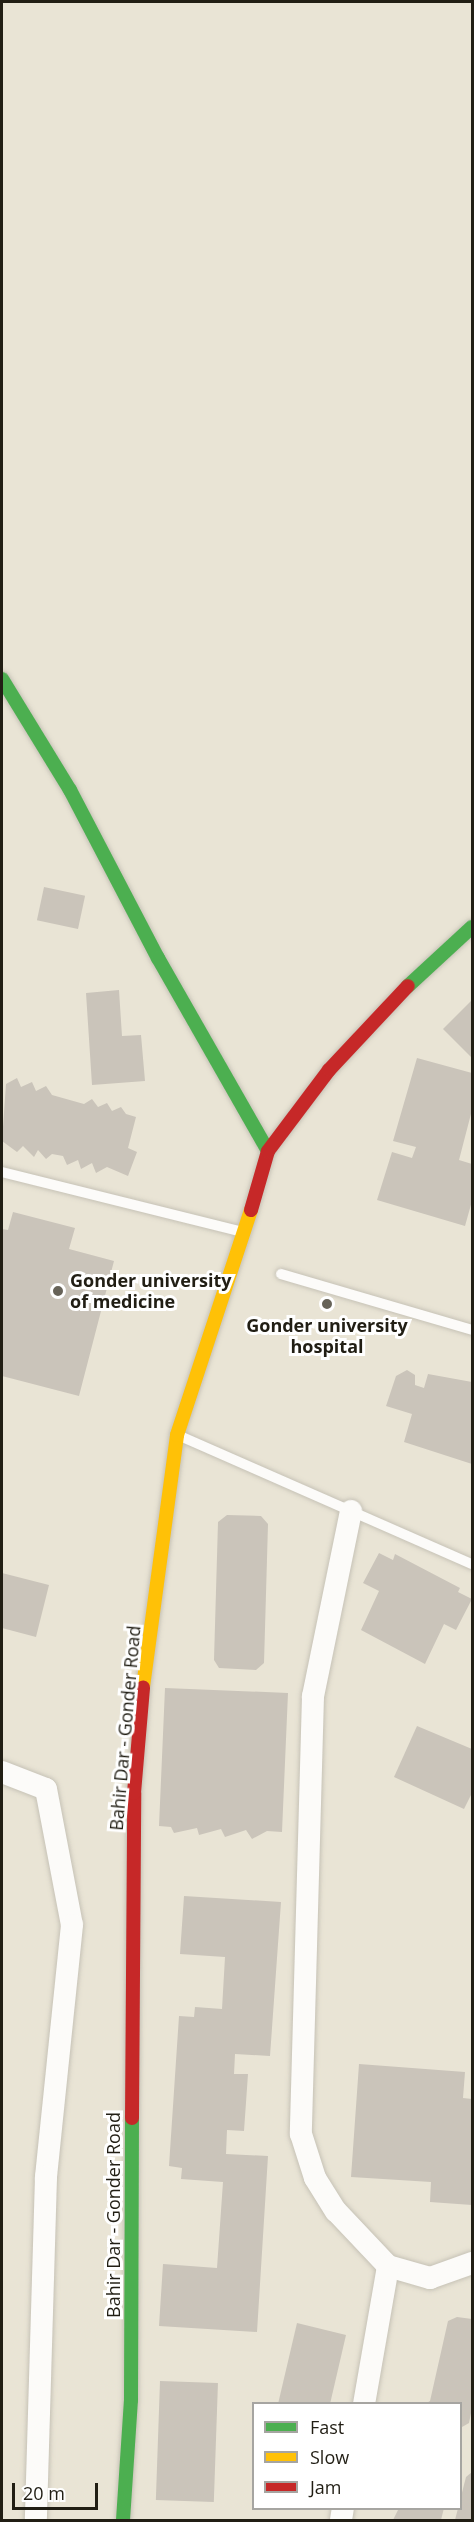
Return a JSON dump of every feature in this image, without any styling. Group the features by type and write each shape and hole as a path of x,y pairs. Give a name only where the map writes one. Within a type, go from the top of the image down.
{"main road":[{"path":"2,679 70,790 158,958 268,1151"},
{"name":"Bahir Dar - Gonder Road","path":"123,2520 131,2400 134,1793 147,1646 162,1564 177,1435 244,1232 268,1151 329,1070 396,998 472,927"}],"street":[{"path":"351,1511 313,1696 301,2134 315,2178 336,2211 388,2266 430,2278 472,2263"},
{"path":"2,1772 46,1789 72,1925 46,2177 36,2520"},
{"path":"364,2402 388,2266"}],"lane":[{"path":"2,1172 244,1232"},
{"path":"281,1274 472,1330"},
{"path":"177,1435 472,1564"}],"building":[{"path":"44,887 85,896 78,929 37,920"},
{"path":"119,990 122,1036 141,1035 145,1081 92,1085 86,993"},
{"path":"472,1000 472,1058 443,1029"},
{"path":"417,1058 472,1073 472,1110 459,1160 472,1164 472,1201 465,1226 377,1200 392,1152 412,1158 416,1147 393,1141"},
{"path":"17,1078 21,1087 32,1082 36,1091 46,1086 52,1095 84,1104 92,1099 98,1107 107,1103 112,1111 121,1107 126,1114 136,1117 128,1148 137,1152 128,1176 107,1167 96,1173 92,1163 81,1169 78,1160 67,1165 63,1156 52,1154 46,1159 38,1150 34,1157 23,1146 17,1152 2,1141 6,1084"},
{"path":"13,1212 75,1228 69,1249 114,1261 79,1396 2,1376 2,1229 8,1230"},
{"path":"407,1370 415,1375 415,1385 424,1388 428,1374 472,1382 472,1464 404,1442 412,1414 386,1406 396,1376"},
{"path":"227,1515 261,1516 268,1524 264,1663 256,1670 219,1668 214,1660 218,1522"},
{"path":"379,1553 393,1560 395,1554 460,1588 458,1592 472,1599 456,1630 444,1624 425,1664 361,1630 379,1591 363,1583"},
{"path":"2,1573 49,1585 36,1637 2,1628"},
{"path":"165,1688 288,1693 282,1832 267,1831 252,1839 246,1830 225,1837 221,1829 199,1835 197,1828 174,1833 171,1827 159,1826"},
{"path":"417,1726 472,1749 472,1793 464,1809 394,1777"},
{"path":"184,1896 281,1902 270,2056 235,2054 234,2074 248,2074 244,2131 227,2130 226,2154 268,2156 257,2332 159,2326 163,2264 217,2268 223,2182 181,2179 182,2168 169,2166 179,2016 194,2017 195,2007 222,2009 225,1957 180,1954"},
{"path":"359,2064 465,2072 463,2098 472,2099 472,2205 430,2202 431,2182 351,2177"},
{"path":"457,2317 472,2319 472,2408 469,2423 462,2427 462,2402 428,2402 448,2321"},
{"path":"297,2323 346,2335 330,2402 278,2402"},
{"path":"160,2381 218,2383 214,2502 156,2500"},
{"path":"472,2472 472,2520 455,2520 458,2510 462,2510 462,2493 466,2477"},
{"path":"398,2510 444,2510 441,2520 393,2520"}],"traffic: fast":[{"path":"2,679 70,790 158,958 268,1151"},
{"path":"408,986 472,927"},
{"path":"123,2520 131,2400 132,2118"}],"traffic: slow":[{"path":"143,1687 177,1435 251,1210"}],"traffic: jam":[{"path":"251,1210 268,1151 329,1070 408,986"},
{"path":"132,2118 134,1793 143,1687"}],"place":[{"name":"Gonder university of medicine","path":"58,1291"},
{"name":"Gonder university hospital","path":"327,1304"}]}
